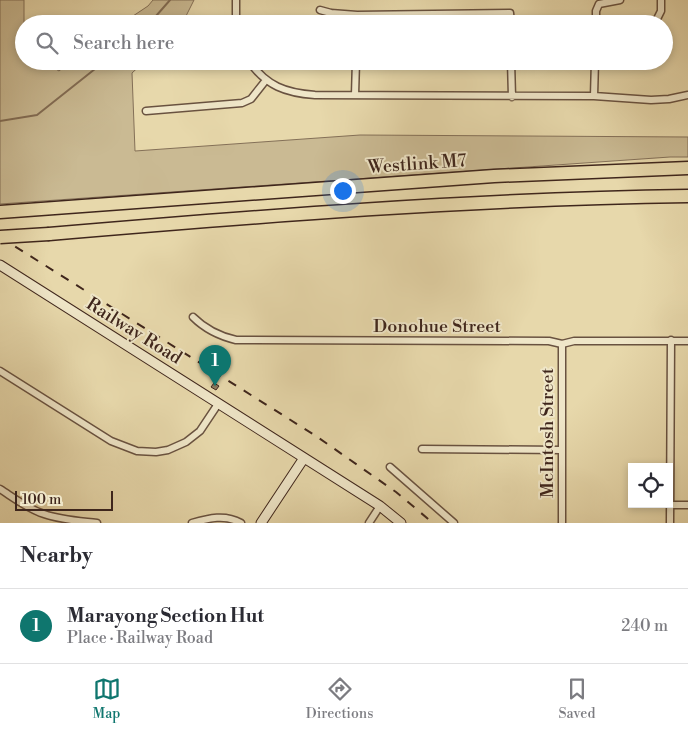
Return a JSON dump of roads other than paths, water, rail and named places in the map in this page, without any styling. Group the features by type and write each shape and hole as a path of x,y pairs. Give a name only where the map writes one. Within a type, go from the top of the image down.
{"highway":[{"name":"Westlink M7","path":"6,212 494,176 688,168"},
{"path":"0,237 430,205 688,196"}],"street":[{"path":"236,0 236,15"},
{"path":"596,15 599,4 620,0"},
{"path":"659,15 662,0"},
{"path":"320,10 357,15 510,13 510,15"},
{"path":"257,70 266,80 288,92 300,94 512,97 594,96 651,100 688,95"},
{"path":"355,95 356,70"},
{"path":"511,70 512,97"},
{"path":"594,96 595,70"},
{"path":"146,111 242,103 251,99 266,80"},
{"name":"Railway Road","path":"0,265 380,506 401,523"},
{"name":"Donohue Street","path":"192,317 216,334 224,338 236,340 549,341 562,344 574,341 688,341"},
{"path":"670,463 671,340"},
{"name":"McIntosh Street","path":"562,344 562,523"},
{"path":"0,371 111,441 137,451 168,450 186,442 200,431 218,404"},
{"path":"422,449 562,450"},
{"path":"261,523 304,458"},
{"path":"390,467 454,523"},
{"path":"0,489 35,511 63,521 97,523"},
{"path":"673,505 688,505"},
{"path":"369,523 380,506"},
{"path":"670,508 670,523"},
{"path":"192,523 216,517 228,518 241,523"}],"waterway":[{"path":"157,15 170,0"},
{"path":"0,121 37,115 94,70"}],"railway":[{"path":"0,237 316,436 396,492 433,523"}],"place":[{"name":"Marayong Section Hut","path":"215,386"}]}
